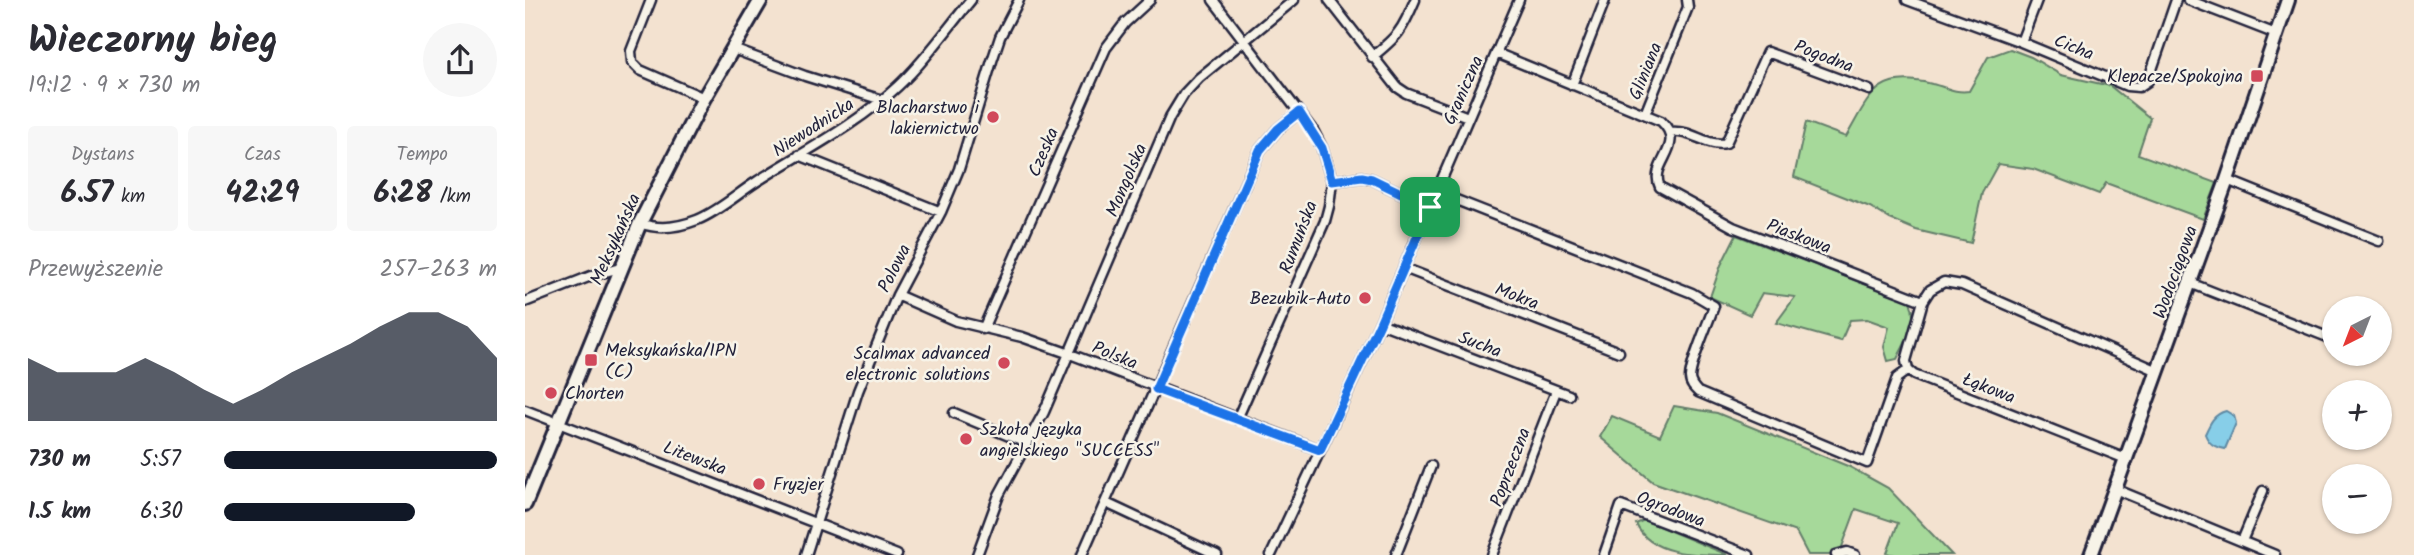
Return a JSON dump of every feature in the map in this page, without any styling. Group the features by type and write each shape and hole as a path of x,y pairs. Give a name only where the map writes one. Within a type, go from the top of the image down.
{"street":[{"path":"651,0 631,51 632,62 640,70 704,98"},
{"name":"Meksykańska","path":"525,504 640,223 704,98 761,0"},
{"name":"Niewodnicka","path":"640,223 656,227 676,226 716,211 882,100 916,67 971,0"},
{"name":"Polowa","path":"806,555 857,391 897,295 941,212 959,169 1000,37 1019,0"},
{"name":"Czeska","path":"983,329 1105,48 1125,23 1150,0"},
{"name":"Rumuńska","path":"1213,0 1299,112 1322,148 1332,181 1325,221 1237,419"},
{"name":"Mongolska","path":"977,555 999,495 1044,412 1170,117 1184,94 1199,78 1294,0"},
{"path":"1329,0 1389,80 1406,93 1468,117"},
{"path":"1372,57 1395,38 1415,0"},
{"name":"Graniczna","path":"1272,555 1380,323 1519,0"},
{"path":"1572,85 1605,0"},
{"name":"Gliniana","path":"1645,114 1688,7 1687,0"},
{"name":"Cicha","path":"1907,0 2021,42 2127,86 2139,87 2148,81 2176,0"},
{"path":"2021,42 2037,0"},
{"path":"2188,0 2276,34"},
{"name":"Wodociągowa","path":"2091,555 2227,180 2288,0"},
{"path":"733,49 805,76 882,100"},
{"name":"Pogodna","path":"1670,132 1681,131 1716,144 1726,143 1767,52 1869,90"},
{"path":"1496,53 1661,121 1670,132"},
{"path":"1083,555 1260,150 1278,129 1299,112"},
{"name":"Piaskowa","path":"1670,132 1670,145 1657,181 1667,192 1733,227 1923,301"},
{"path":"799,155 941,212"},
{"name":"Rumuńska","path":"1332,181 1362,177 1372,179 1430,207"},
{"path":"2227,180 2379,241"},
{"path":"1436,192 1692,293 1714,306 1692,369 1692,386 1698,392 1867,463 1897,378 1908,370 1906,361 1923,301 1930,290 1944,282 1962,285 2158,371"},
{"path":"525,302 620,268"},
{"name":"Mokra","path":"1404,268 1619,352"},
{"path":"2190,283 2322,335"},
{"name":"Polska","path":"897,295 956,321 1022,337 1320,450"},
{"name":"Sucha","path":"1380,323 1569,396"},
{"name":"Łąkowa","path":"1908,370 1914,375 2126,459"},
{"name":"Poprzeczna","path":"1492,555 1556,391"},
{"name":"Litewska","path":"525,410 897,555"},
{"path":"954,413 1026,443"},
{"path":"1396,555 1431,466"},
{"path":"2115,489 2275,555"},
{"path":"2242,541 2263,491"},
{"path":"1106,503 1217,555"},
{"name":"Ogrodowa","path":"1604,555 1621,506 1731,552 1749,555"},
{"path":"1836,555 1847,552 1855,555"}],"green space":[{"path":"2010,49 2031,57 2061,75 2110,86 2150,118 2138,154 2217,183 2203,219 2106,183 2099,194 2033,169 1998,164 1982,193 1971,243 1916,230 1870,207 1794,177 1806,122 1846,137 1869,99 1887,84 1913,81 1969,91 1988,57"},
{"path":"1736,235 1910,301 1912,324 1897,359 1888,361 1884,347 1889,327 1867,319 1850,320 1841,341 1776,323 1795,297 1762,293 1750,315 1710,297 1721,265"},
{"path":"1674,406 1717,413 1850,467 1888,488 1952,555 1887,553 1898,523 1856,509 1839,555 1808,555 1796,532 1653,482 1600,437 1612,416 1660,436"},
{"path":"1644,520 1728,555 1701,555 1662,547 1651,542 1636,524"}],"water":[{"path":"2226,411 2234,416 2236,423 2225,449 2212,444 2205,434 2215,417"}],"place":[{"name":"Klepacze/Spokojna","path":"2257,76"},
{"name":"Blacharstwo i lakiernictwo","path":"993,117"},
{"name":"Bezubik-Auto","path":"1365,298"},
{"name":"Meksykańska/IPN (C)","path":"591,360"},
{"name":"Scalmax advanced electronic solutions","path":"1004,363"},
{"name":"Chorten","path":"551,393"},
{"name":"Szkoła języka angielskiego \"SUCCESS\"","path":"966,439"},
{"name":"Fryzjer","path":"759,484"}],"route":[{"path":"1299,112 1322,148 1332,181 1362,177 1372,179 1430,207 1380,323 1320,450 1156,389 1260,150 1278,129 1299,112"}]}
